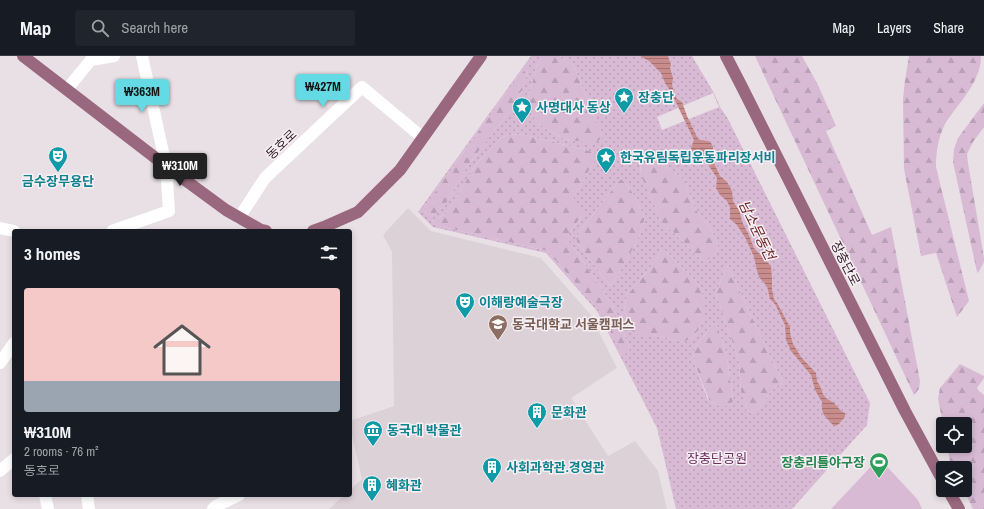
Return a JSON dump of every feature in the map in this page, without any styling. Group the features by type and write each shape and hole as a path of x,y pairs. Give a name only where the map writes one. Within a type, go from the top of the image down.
{"main road":[{"path":"23,56 166,166 226,210 259,229"},
{"path":"318,229 358,212 400,170 481,56"},
{"name":"장충단로","path":"726,56 905,411 936,468"},
{"path":"952,497 959,509"}],"street":[{"path":"67,89 92,58 114,56"},
{"path":"118,229 169,211 166,166 142,56"},
{"name":"동호로","path":"239,218 266,178 362,87 423,138"},
{"path":"0,228 12,231"},
{"path":"0,362 12,346"},
{"path":"0,471 12,462"},
{"path":"46,497 48,509"},
{"path":"87,497 89,509"},
{"path":"214,503 233,497"}],"shaded area":[{"path":"640,56 668,56 671,65 670,68 673,78 672,85 675,95 677,99 682,102 698,139 711,143 713,147 713,161 720,176 727,182 732,191 733,201 740,212 742,222 754,248 771,266 774,299 790,327 793,344 801,357 816,373 817,381 826,398 845,413 845,417 838,425 834,426 824,415 822,410 822,402 815,390 811,375 791,351 786,340 785,325 775,304 770,299 767,286 759,277 754,257 746,239 737,225 730,219 730,207 716,188 717,178 707,163 694,154 691,148 694,140 661,73 649,61"},
{"name":"동국대학교 서울캠퍼스","path":"408,208 431,231 541,258 590,314 617,368 571,398 608,456 635,441 658,471 667,509 329,509 342,497 352,497 352,488 362,479 352,436 352,420 394,406 392,252 383,235"}],"green space":[{"name":"장충단공원","path":"531,56 541,56 536,68 527,102 536,121 546,129 562,138 586,143 596,143 603,137 574,66 560,56 692,56 727,117 870,403 867,425 792,509 676,509 657,428 597,311 546,253 433,227 418,212","holes":["526,69 528,71 522,90 512,108 466,168 447,202 435,214 428,215 425,212 427,203 518,76","713,93 719,107 662,130 657,117","521,134 590,151 597,157 574,196 574,204 583,211 583,214 568,235 568,239 613,306 630,348 628,353 622,354 599,310 547,251 435,225 432,221 446,214 473,169 501,138 508,135","645,157 650,157 681,177 686,184 695,208 716,238 718,244 717,250 712,257 707,260 701,260 664,225 640,173 641,163","621,179 636,198 644,218 641,232 612,285 610,286 577,242 576,238 618,182","662,250 665,250 699,286 704,299 704,319 694,337 684,342 653,335 639,335 630,330 624,311 627,295 645,274","728,266 783,383 775,387 761,406 753,413 746,410 745,400 741,393 739,362 716,294","716,323 723,342 729,371 733,401 728,406 719,406 708,400 694,362 693,353 711,326"]},
{"path":"541,56 560,56 574,66 603,137 596,143 586,143 562,138 546,129 536,121 527,102 536,68"},
{"path":"755,56 802,56 818,85 836,126 826,131 872,235 891,227 920,381 919,389 914,395"},
{"path":"909,56 981,56 980,66 973,84 945,124 939,140 936,156 936,167 969,301 957,317 936,253 921,256 904,169 903,99"},
{"path":"526,69 528,71 522,90 512,108 466,168 447,202 435,214 428,215 425,212 427,203 518,76"},
{"path":"984,103 984,127 973,142 967,154 984,258 984,262 978,273 953,162 954,149 958,138"},
{"path":"521,134 590,151 597,157 574,196 574,203 583,211 583,214 568,235 572,245 613,306 630,348 626,354 622,355 599,310 547,251 435,225 432,221 446,214 473,169 501,138 508,135"},
{"path":"645,157 650,157 681,177 684,181 695,208 716,238 718,244 717,250 710,258 701,260 661,221 640,174 641,163"},
{"path":"621,179 636,198 644,218 641,232 631,252 610,286 577,242 576,238"},
{"path":"662,250 665,250 688,273 699,286 704,299 704,319 694,337 684,342 653,335 639,335 630,330 624,311 627,295 645,274"},
{"path":"728,266 783,383 775,387 761,406 753,413 746,410 745,400 741,394 739,362 716,294"},
{"path":"716,323 723,342 729,372 733,402 728,407 719,406 709,400 694,362 693,353 697,345 711,326"},
{"path":"960,364 984,376 977,388 984,395 984,509 973,509 967,497 972,497 972,461 950,461 948,453 972,453 972,417 942,417 938,399 940,388"},
{"name":"장충리틀야구장","path":"879,458 918,500 922,509 831,509"}],"place":[{"name":"장충단","path":"624,114"},
{"name":"사명대사 동상","path":"522,124"},
{"name":"금수장무용단","path":"58,173"},
{"name":"한국유림독립운동파리장서비","path":"606,174"},
{"name":"이해랑예술극장","path":"465,319"},
{"name":"동국대학교 서울캠퍼스","path":"498,341"},
{"name":"문화관","path":"537,429"},
{"name":"동국대 박물관","path":"373,447"},
{"name":"장충리틀야구장","path":"879,479"},
{"name":"사회과학관.경영관","path":"492,484"},
{"name":"혜화관","path":"372,502"}],"water label":[{"name":"남소문동천","path":"757,230"}]}
